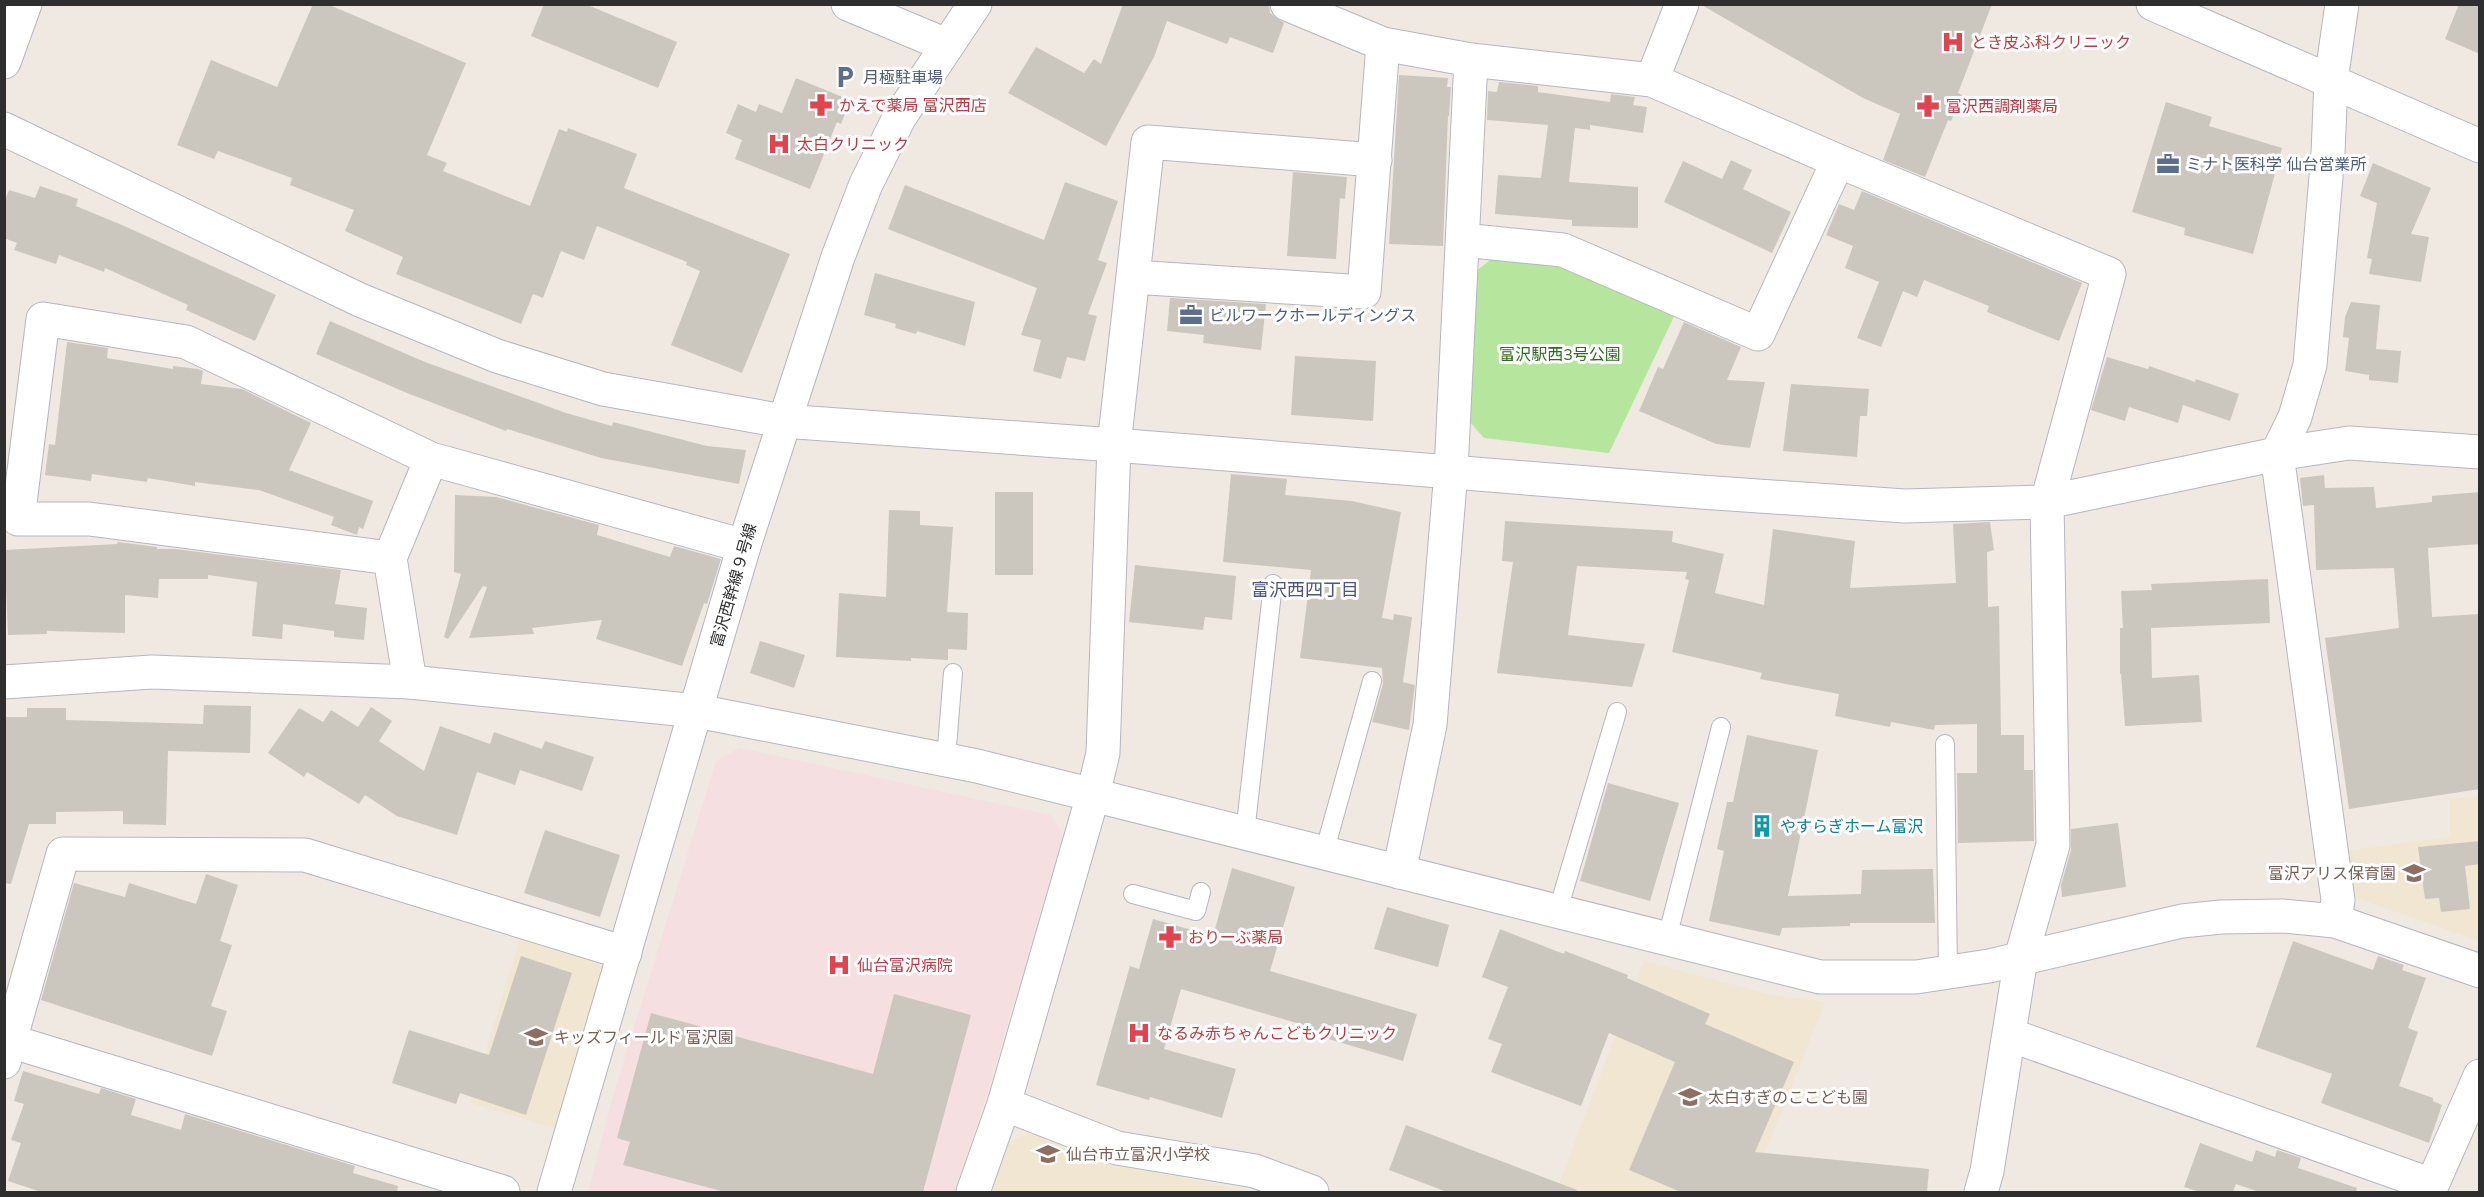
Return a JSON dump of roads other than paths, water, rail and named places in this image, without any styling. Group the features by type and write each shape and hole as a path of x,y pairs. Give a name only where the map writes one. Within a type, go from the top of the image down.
{"street":[{"path":"4,62 25,4"},
{"path":"848,4 946,45"},
{"name":"富沢西幹線９号線","path":"554,1192 744,546 834,268 866,184 899,118 975,4"},
{"path":"1287,4 1383,44 1471,60 1652,80 1838,161 1955,202 2109,274 2047,502 2053,845 2021,958 1987,1171 1981,1192"},
{"path":"1652,80 1682,4"},
{"path":"2153,4 2480,146"},
{"path":"2335,921 2338,900 2277,454 2290,430 2302,398 2310,365 2328,153 2331,81 2342,4"},
{"path":"1133,277 1364,292 1383,44"},
{"path":"1399,872 1430,725 1451,471 1471,60"},
{"path":"4,129 360,300 497,356 603,389 783,421 1905,506 2047,502 2277,454 2349,443 2480,452"},
{"path":"973,1192 1004,1104 1104,753 1114,445 1149,142 1375,160"},
{"path":"1463,240 1563,250 1758,334 1838,161"},
{"path":"390,558 89,519 18,519 43,319 186,342 431,459 744,546"},
{"path":"410,682 390,558 431,459"},
{"path":"4,682 152,672 410,682 697,711 946,759 1820,977 1916,977 2021,958 2182,921 2221,917 2283,916 2335,921 2480,971"},
{"path":"503,1192 7,1051 63,854 305,855 625,952"},
{"path":"2010,1035 2430,1189 2480,1076"},
{"path":"1004,1104 1117,1148 1255,1171 1312,1192"}],"lane":[{"path":"1245,833 1273,585"},
{"path":"946,759 953,673"},
{"path":"1324,853 1372,681"},
{"path":"1557,910 1617,712"},
{"path":"1667,938 1720,727"},
{"path":"1945,744 1948,972"},
{"path":"1132,894 1196,911 1202,892"}],"place":[{"name":"とき皮ふ科クリニック","path":"1953,42"},
{"name":"月極駐車場","path":"845,77"},
{"name":"かえで薬局 富沢西店","path":"821,105"},
{"name":"富沢西調剤薬局","path":"1928,106"},
{"name":"太白クリニック","path":"779,144"},
{"name":"ミナト医科学 仙台営業所","path":"2168,164"},
{"name":"ビルワークホールディングス","path":"1191,315"},
{"name":"やすらぎホーム富沢","path":"1762,826"},
{"name":"富沢アリス保育園","path":"2414,873"},
{"name":"おりーぶ薬局","path":"1170,937"},
{"name":"仙台富沢病院","path":"839,965"},
{"name":"なるみ赤ちゃんこどもクリニック","path":"1139,1033"},
{"name":"キッズフィールド 富沢園","path":"536,1037"},
{"name":"太白すぎのここども園","path":"1690,1097"},
{"name":"仙台市立富沢小学校","path":"1048,1154"}],"district":[{"name":"富沢西四丁目","path":"1305,589"}],"park label":[{"name":"富沢駅西3号公園","path":"1560,354"}]}
